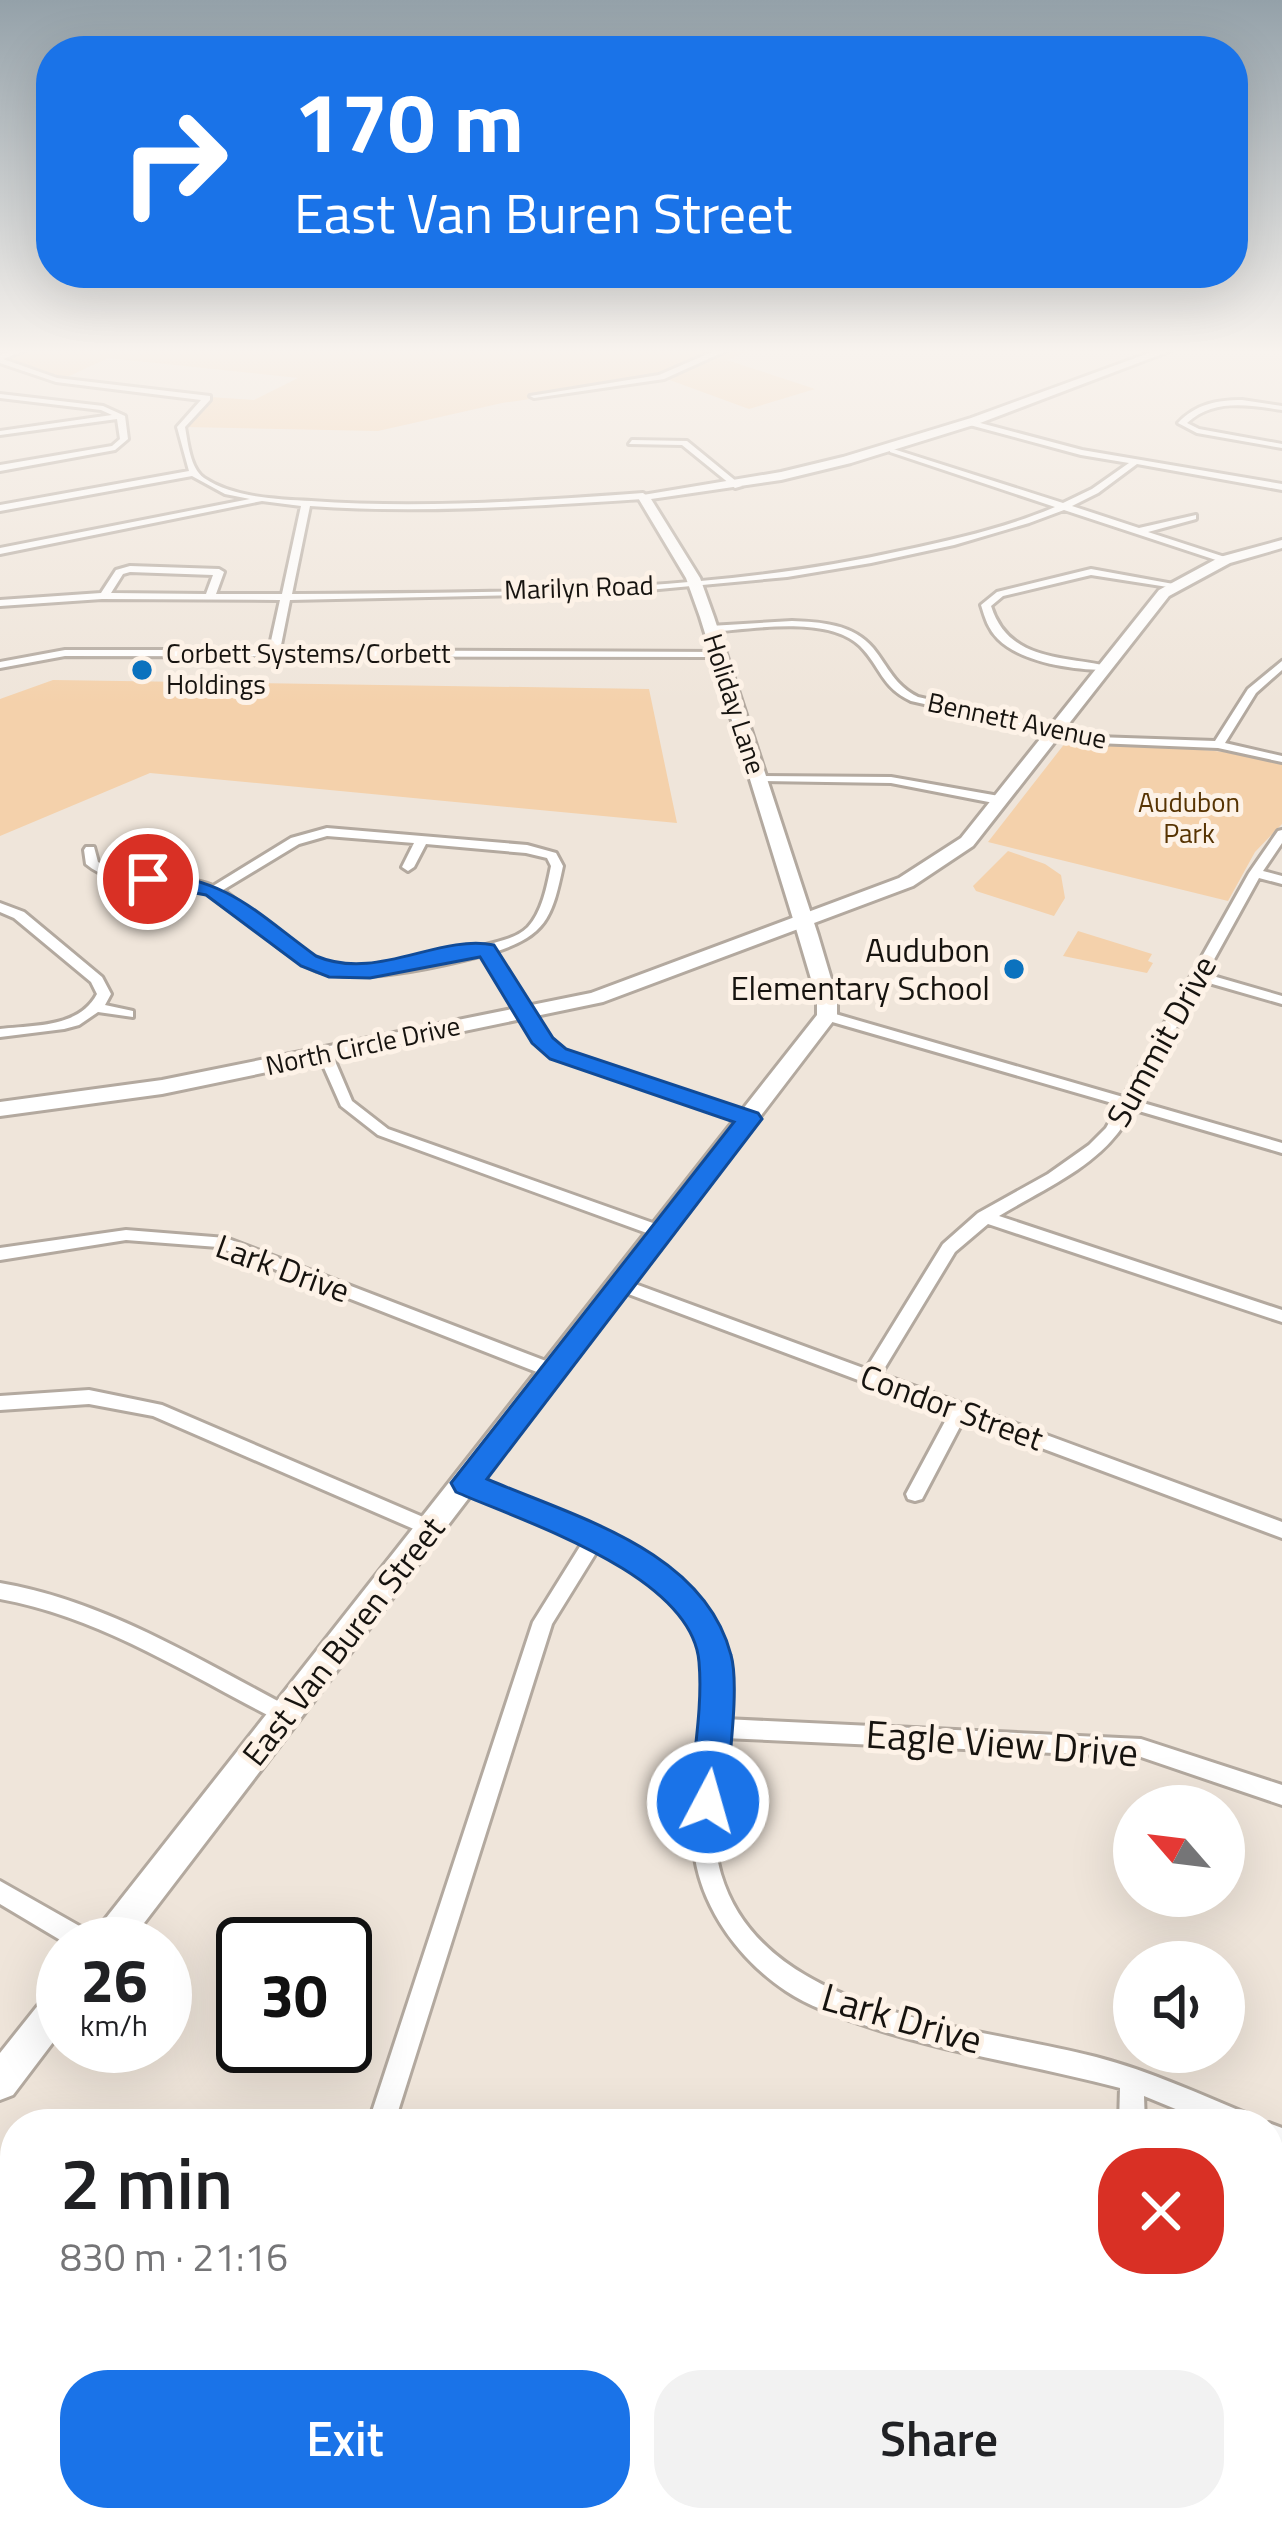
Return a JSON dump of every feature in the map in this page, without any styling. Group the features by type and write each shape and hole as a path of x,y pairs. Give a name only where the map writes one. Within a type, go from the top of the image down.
{"street":[{"path":"191,467 217,489 306,504 643,496 738,486 834,467"},
{"path":"714,467 738,486"},
{"path":"945,467 1225,560"},
{"name":"Marilyn Road","path":"0,603 104,596 287,596 695,583 883,558 971,537 1064,506 1108,485 1129,467"},
{"path":"1164,467 1282,488"},
{"path":"0,508 193,473"},
{"name":"Holiday Lane","path":"643,496 695,583 804,922"},
{"path":"0,551 260,499"},
{"path":"274,653 306,504"},
{"path":"1139,532 1192,517"},
{"name":"North Circle Drive","path":"0,1109 162,1087 622,991 931,869 967,842 1145,614 1174,585 1225,560 1282,544"},
{"path":"104,596 124,570 219,572 210,596"},
{"path":"1103,668 1007,645 986,605 1000,594 1091,572 1174,585"},
{"name":"Bennett Avenue","path":"710,628 799,625 844,631 865,645 885,682 904,694 1120,743 1218,745 1282,760"},
{"path":"0,665 65,653 718,654"},
{"path":"1218,745 1252,691 1282,664"},
{"path":"758,779 892,780 999,800"},
{"path":"90,850 92,864 109,874 192,883 213,890 308,961 329,970 370,971 486,949 525,936 538,922 558,854 349,831 317,834 295,841 213,890"},
{"name":"Summit Drive","path":"870,1377 949,1248 984,1217 1092,1150 1130,1102 1255,873 1282,834"},
{"path":"408,867 422,839"},
{"path":"1255,873 1282,880"},
{"path":"0,907 20,915 97,980 104,994 97,1008"},
{"path":"804,922 827,999 827,1016 1282,1148"},
{"path":"486,949 544,1043 575,1063 749,1119"},
{"path":"1198,976 1282,1000"},
{"path":"0,1033 64,1024 97,1008 128,1014"},
{"name":"East Van Buren Street","path":"128,1917 827,1016"},
{"path":"325,1054 346,1103 383,1132 662,1232"},
{"path":"984,1217 1282,1316"},
{"name":"Lark Drive","path":"0,1254 126,1235 220,1243 553,1371"},
{"name":"Condor Street","path":"621,1285 1282,1530"},
{"path":"0,1403 89,1397 156,1410 430,1528"},
{"path":"915,1494 960,1410"},
{"name":"Lark Drive","path":"466,1483 662,1576 704,1625 716,1660 716,1728 704,1840 710,1870 736,1929 766,1963 807,1991 869,2016 1132,2080 1204,2109"},
{"path":"386,2109 543,1622 594,1540"},
{"path":"0,1591 22,1593 83,1615 286,1715"},
{"name":"Eagle View Drive","path":"716,1728 1141,1748 1282,1795"},
{"path":"0,1892 43,1917"},
{"path":"0,2082 36,2036"},
{"path":"1132,2080 1132,2109"}],"green space":[{"path":"53,680 649,689 677,823 150,773 0,836 0,699"},
{"name":"Audubon Park","path":"1069,738 1229,753 1282,763 1282,824 1255,852 1228,901 988,842"},
{"path":"1008,851 1061,875 1065,898 1054,916 976,891 973,886"},
{"path":"1078,931 1152,954 1148,961 1153,963 1147,973 1063,956"}],"place":[{"name":"Corbett Systems/Corbett Holdings","path":"142,670"},
{"name":"Audubon Elementary School","path":"1014,969"}],"route":[{"path":"148,879 213,890 308,961 329,970 370,971 486,949 544,1043 558,1054 749,1119 466,1483 629,1555 685,1598 704,1625 716,1660 716,1728 708,1802"}]}
